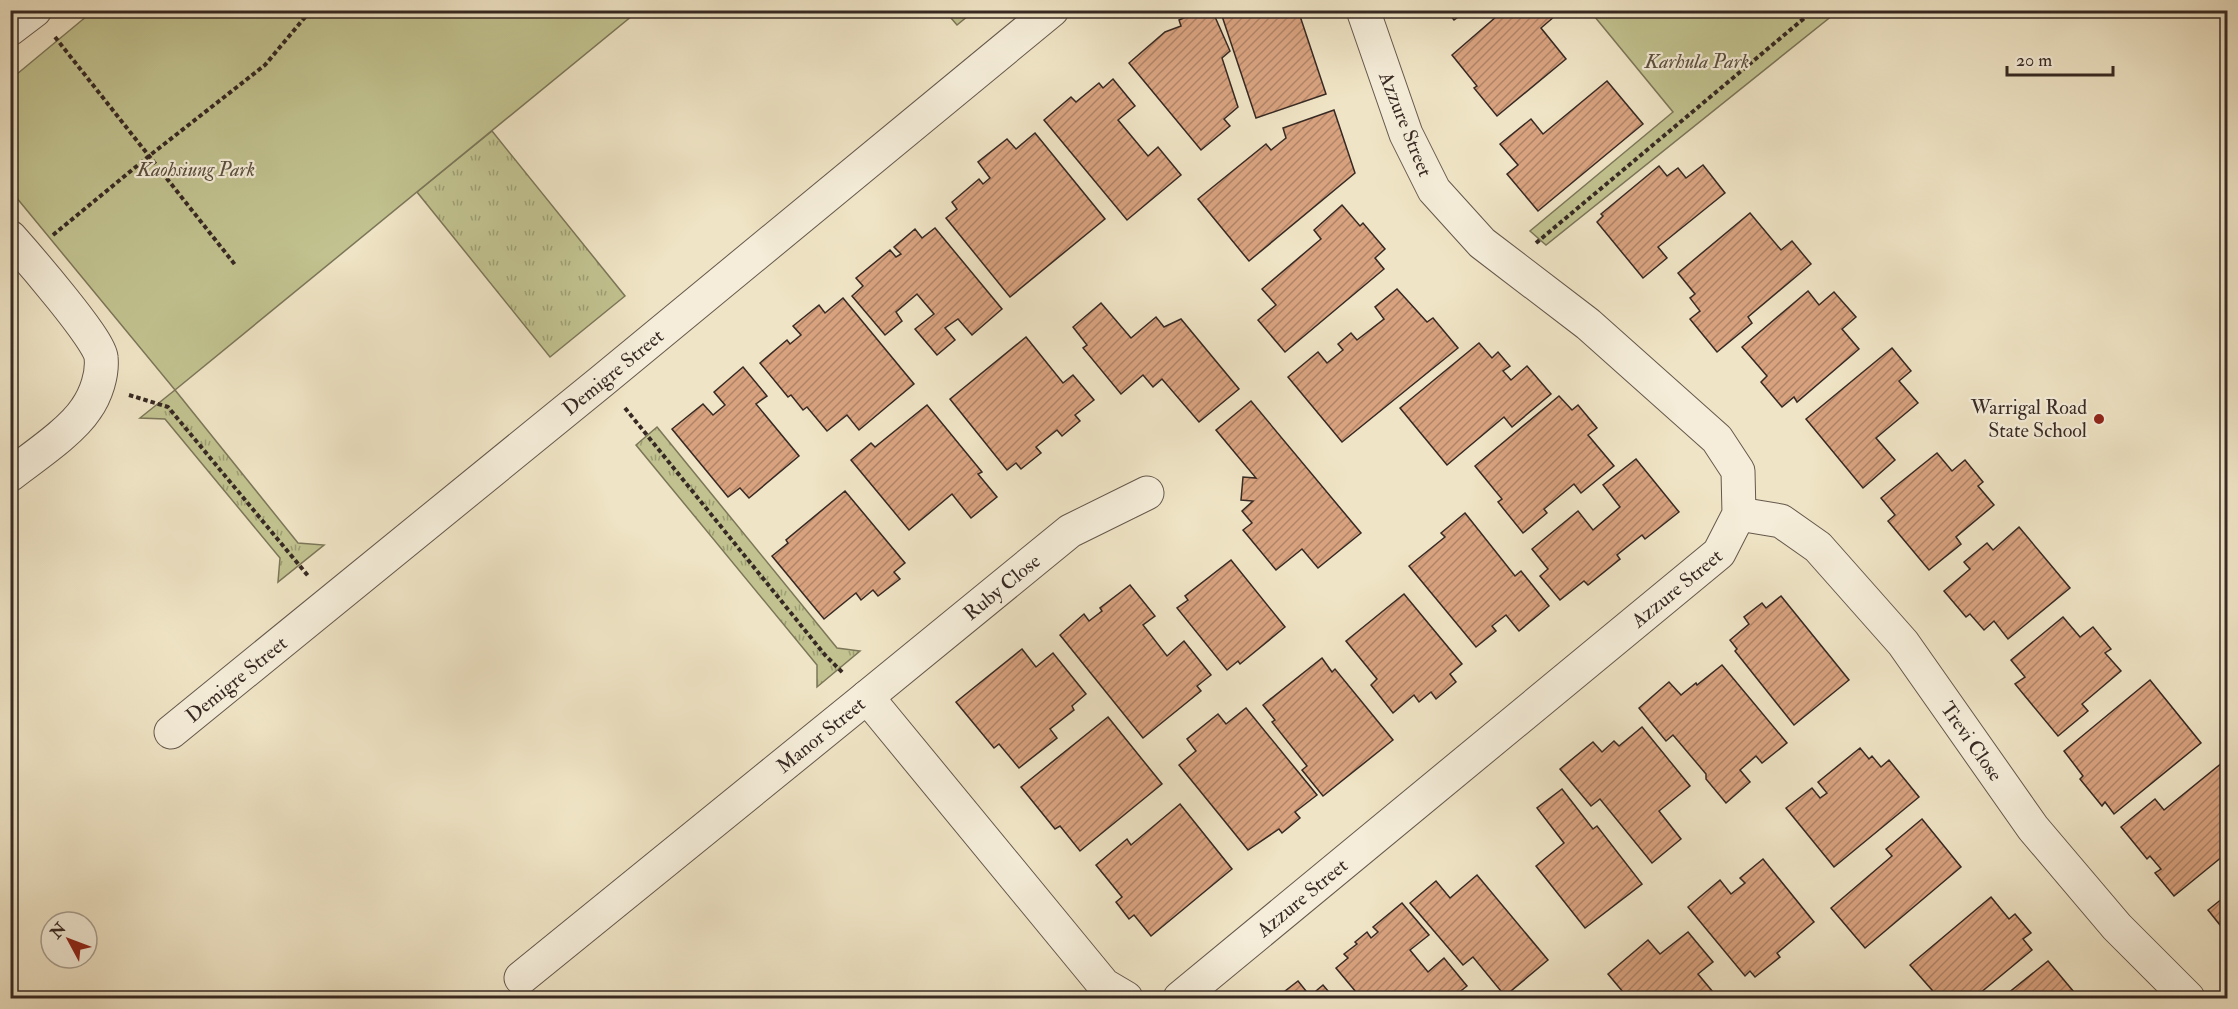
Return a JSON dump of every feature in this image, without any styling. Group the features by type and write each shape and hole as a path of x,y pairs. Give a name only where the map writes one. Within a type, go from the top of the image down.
{"street":[{"name":"Demigre Street","path":"171,732 1052,10"},
{"name":"Azzure Street","path":"1180,999 1719,553 1738,514 1738,471 1717,439 1588,324 1482,243 1434,190 1406,134 1363,10"},
{"path":"10,29 34,11"},
{"path":"10,475 73,424 86,409 98,385 102,356 89,334 19,247"},
{"name":"Ruby Close","path":"867,697 1070,531 1147,493"},
{"name":"Trevi Close","path":"1738,514 1781,521 1818,547 1903,643 2033,828 2117,927 2188,999"},
{"name":"Manor Street","path":"521,978 867,697 1104,985 1126,999"}],"path":[{"path":"19,247 149,156 265,65 311,10"},
{"path":"1515,269 1539,239 1814,10"},
{"path":"34,11 236,266"},
{"path":"602,381 825,656 867,697"},
{"path":"98,385 168,406 331,603"}],"green space":[{"name":"Kaohsiung Park","path":"93,11 638,11 175,390 11,191 11,79"},
{"path":"945,11 974,11 957,25"},
{"name":"Karhula Park","path":"1590,11 1838,11 1546,245 1530,231 1673,112"},
{"path":"492,131 625,296 550,357 417,192"},
{"path":"175,390 298,543 324,545 278,582 280,558 165,419 140,418"},
{"path":"657,427 837,648 860,651 817,687 817,665 636,445"}],"building":[{"path":"1202,10 1212,10 1230,51 1222,58 1238,107 1224,119 1230,126 1201,150 1129,63 1165,32 1181,26 1179,20"},
{"path":"1220,10 1298,10 1326,94 1256,118"},
{"path":"1446,10 1471,10 1463,17 1461,15 1454,20"},
{"path":"1504,10 1550,10 1555,16 1541,28 1566,59 1497,116 1474,88 1477,86 1452,55"},
{"path":"1113,79 1135,106 1118,120 1148,156 1158,147 1181,175 1127,220 1044,120 1071,97 1076,102 1099,83 1103,88"},
{"path":"1607,81 1643,124 1538,211 1507,174 1518,165 1500,144 1531,119 1543,134"},
{"path":"1334,110 1355,173 1249,261 1198,199 1266,144 1271,150 1286,138 1283,128"},
{"path":"1035,133 1105,219 1010,297 946,218 957,209 952,202 979,179 983,184 990,178 978,162 1007,139 1016,149"},
{"path":"1703,165 1725,193 1658,247 1667,258 1643,278 1597,222 1603,216 1601,214 1659,166 1667,176 1678,168 1686,178"},
{"path":"1342,205 1360,226 1363,223 1385,249 1375,258 1384,269 1285,352 1258,320 1276,305 1262,289 1321,239 1314,230"},
{"path":"1750,213 1781,250 1792,241 1811,264 1748,317 1752,323 1717,352 1690,319 1700,311 1690,298 1695,294 1678,273"},
{"path":"935,228 1002,309 972,335 958,319 945,328 955,340 937,355 915,329 934,314 917,294 896,312 902,321 885,335 852,296 863,286 856,278 890,250 896,257 901,254 894,247 915,229 922,238"},
{"path":"1397,289 1427,322 1433,318 1458,348 1342,442 1288,377 1318,352 1327,363 1343,350 1338,344 1351,333 1357,340 1384,319 1375,307"},
{"path":"1808,291 1819,305 1834,292 1856,317 1842,329 1859,349 1797,402 1794,397 1782,407 1761,382 1767,376 1742,347"},
{"path":"843,298 914,384 859,430 847,415 827,431 807,407 803,410 791,395 788,397 760,363 787,340 790,344 801,335 793,326 819,305 825,313"},
{"path":"1101,303 1131,338 1156,317 1164,327 1181,319 1239,389 1199,422 1162,379 1153,387 1143,375 1121,394 1083,348 1087,345 1073,327"},
{"path":"1026,337 1063,383 1073,375 1094,400 1075,415 1080,421 1062,436 1057,430 1036,447 1041,453 1021,469 1016,463 1007,470 950,399"},
{"path":"1479,343 1492,358 1498,352 1510,366 1503,371 1511,380 1527,366 1551,394 1512,427 1504,417 1447,465 1400,408"},
{"path":"1892,348 1911,371 1899,381 1918,403 1876,438 1895,460 1863,488 1806,419"},
{"path":"743,367 767,396 756,404 799,456 749,498 740,488 728,497 672,429 703,404 713,415 725,405 714,392"},
{"path":"1559,396 1572,410 1578,405 1597,428 1588,435 1614,466 1581,493 1574,484 1544,509 1547,513 1523,533 1498,502 1502,499 1475,466"},
{"path":"1251,401 1361,533 1318,568 1302,549 1276,570 1243,530 1252,523 1242,511 1253,501 1241,500 1243,477 1256,478 1216,430"},
{"path":"927,405 982,472 978,474 997,497 971,518 952,494 909,530 851,460 871,443 875,447"},
{"path":"1937,453 1952,471 1965,460 1983,482 1978,486 1994,505 1956,537 1961,544 1929,570 1888,521 1895,515 1881,498"},
{"path":"1636,459 1679,512 1645,539 1642,535 1617,555 1620,559 1588,585 1584,581 1560,600 1540,576 1548,569 1532,549 1578,511 1593,530 1620,507 1603,485"},
{"path":"845,491 905,563 894,572 900,579 878,596 873,590 861,600 856,593 824,619 772,556 788,543 786,540"},
{"path":"1465,513 1515,576 1521,571 1549,606 1519,631 1506,615 1492,626 1496,631 1476,647 1409,566 1445,537 1441,533"},
{"path":"2019,527 2070,588 2008,639 1994,621 1984,630 1970,614 1966,617 1944,591 1970,569 1964,562 1987,543 1993,550"},
{"path":"1231,560 1285,627 1240,664 1238,661 1227,670 1177,608 1188,600 1185,596"},
{"path":"1130,585 1155,616 1143,625 1167,656 1184,641 1211,675 1197,686 1201,691 1143,738 1060,635 1084,614 1089,621 1102,611 1100,608"},
{"path":"1404,594 1462,664 1450,674 1456,682 1436,699 1431,692 1419,702 1414,695 1393,713 1371,685 1377,679 1346,641"},
{"path":"1781,596 1849,680 1794,725 1735,651 1737,649 1730,640 1749,624 1744,617 1762,603 1766,608"},
{"path":"2063,617 2080,637 2093,627 2111,649 2105,653 2121,671 2082,704 2088,711 2058,736 2015,684 2025,677 2011,660"},
{"path":"1022,649 1036,667 1053,653 1086,694 1072,706 1074,710 1050,729 1057,738 1019,768 999,744 994,748 956,702"},
{"path":"1322,658 1332,672 1335,669 1393,740 1323,796 1302,770 1307,766 1272,722 1275,720 1263,705"},
{"path":"1722,665 1787,743 1762,763 1756,756 1740,770 1750,782 1726,803 1706,779 1706,774 1673,735 1666,741 1639,708 1669,682 1681,695"},
{"path":"2150,680 2201,743 2114,814 2105,802 2102,806 2080,779 2083,776 2064,751"},
{"path":"1246,708 1317,795 1295,812 1300,818 1282,833 1279,829 1248,850 1179,765 1196,751 1187,739 1218,714 1226,724"},
{"path":"1108,717 1162,784 1080,851 1060,826 1055,829 1021,787"},
{"path":"1642,727 1690,786 1659,811 1681,839 1652,863 1600,799 1591,806 1560,769 1593,742 1602,752 1614,741 1619,746"},
{"path":"1860,748 1869,759 1872,756 1881,767 1889,760 1919,797 1834,867 1786,808 1812,788 1820,798 1827,793 1818,782"},
{"path":"2228,758 2228,852 2174,896 2155,873 2161,869 2150,856 2147,859 2121,827 2155,799 2164,810"},
{"path":"1562,789 1593,829 1597,826 1642,884 1585,928 1536,866 1564,843 1537,808"},
{"path":"1180,804 1232,869 1151,936 1134,915 1129,919 1116,902 1122,897 1096,865 1127,839 1131,845"},
{"path":"1922,819 1961,867 1865,948 1831,908 1892,856 1886,849"},
{"path":"1763,859 1814,922 1777,953 1780,957 1755,977 1750,971 1745,976 1688,907 1720,880 1731,894 1745,883 1740,878"},
{"path":"1477,875 1548,960 1505,996 1473,957 1463,965 1410,903 1436,881 1450,898"},
{"path":"2228,894 2228,935 2208,910"},
{"path":"1991,897 2009,919 2015,914 2031,933 2023,939 2032,950 1974,998 1939,998 1910,965"},
{"path":"1402,903 1429,935 1410,950 1428,972 1444,958 1467,986 1452,998 1361,998 1336,968 1348,958 1344,954 1357,944 1355,942 1367,932 1371,938 1378,932 1373,927"},
{"path":"1688,932 1713,962 1698,974 1718,998 1628,998 1608,974 1648,940 1660,954"},
{"path":"2048,961 2079,998 2002,998"},
{"path":"1298,981 1310,996 1323,985 1334,998 1276,998"}],"place":[{"name":"Warrigal Road State School","path":"2099,419"}]}
